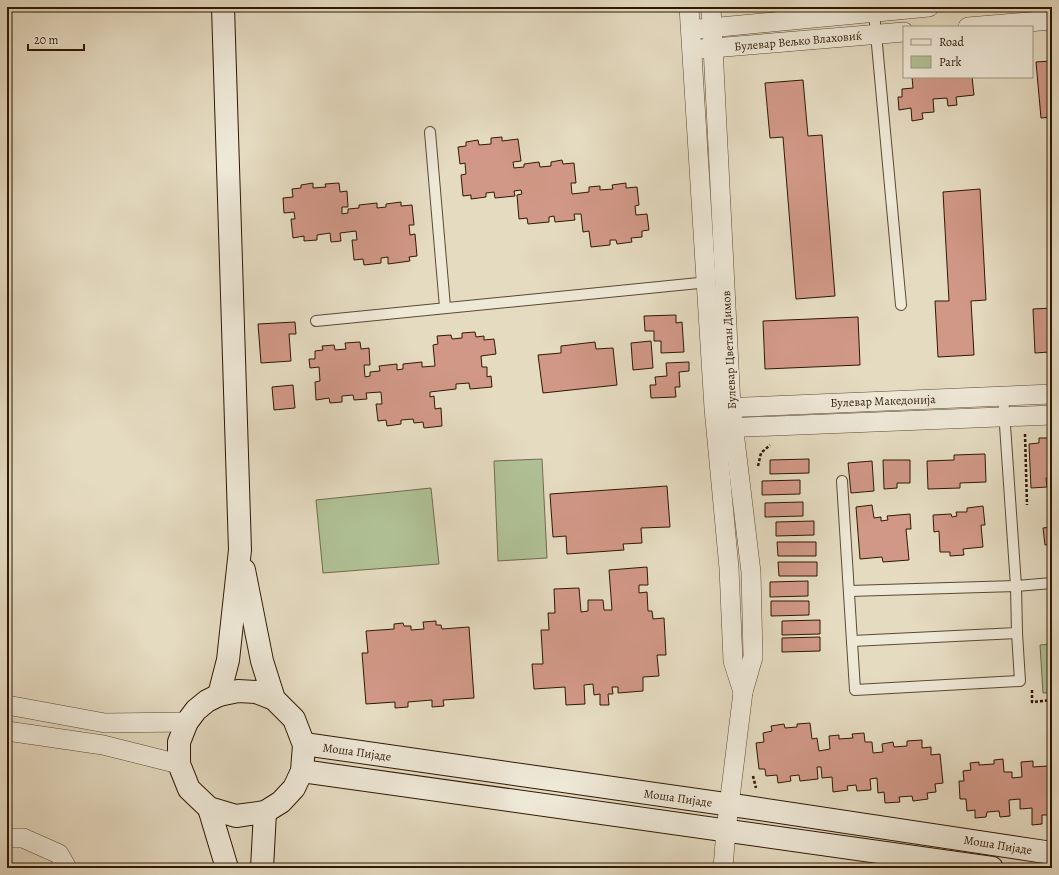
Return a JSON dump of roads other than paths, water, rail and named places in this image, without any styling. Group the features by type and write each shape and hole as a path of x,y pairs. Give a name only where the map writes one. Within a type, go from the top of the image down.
{"main road":[{"path":"219,695 228,660 240,550 223,7"},
{"path":"240,550 262,661 274,699"},
{"path":"238,691 256,692 274,699 294,719 304,744 302,771 294,788 281,802 265,812 236,816 209,808 189,789 179,764 179,742 187,722 196,710 207,701 219,695 238,691"},
{"name":"Моша Пијаде","path":"304,744 1052,853"},
{"name":"Моша Пијаде","path":"302,771 992,868"},
{"path":"209,808 227,868"},
{"path":"262,868 265,812"}],"street":[{"name":"Булевар Цветан Димов","path":"689,7 692,50 716,281"},
{"name":"Булевар Цветан Димов","path":"711,7 714,48 716,281 725,428 733,661 742,692 728,805 723,868"},
{"name":"Булевар Вељко Влаховиќ","path":"691,29 827,12 874,12 929,7"},
{"path":"980,26 1052,20"},
{"name":"Булевар Вељко Влаховиќ","path":"692,50 903,32"},
{"name":"Булевар Македонија","path":"723,407 1052,394"},
{"name":"Булевар Македонија","path":"725,428 1052,415"},
{"path":"7,704 105,723 187,722"},
{"path":"7,731 104,745 179,764"},
{"path":"7,838 23,838 59,854 67,868"}],"lane":[{"path":"874,12 901,305"},
{"path":"430,132 445,307"},
{"path":"316,321 716,281"},
{"path":"842,481 855,690 1020,681 1016,586 1003,396"},
{"path":"849,591 1016,586 1052,583"},
{"path":"852,641 1017,633"}]}
